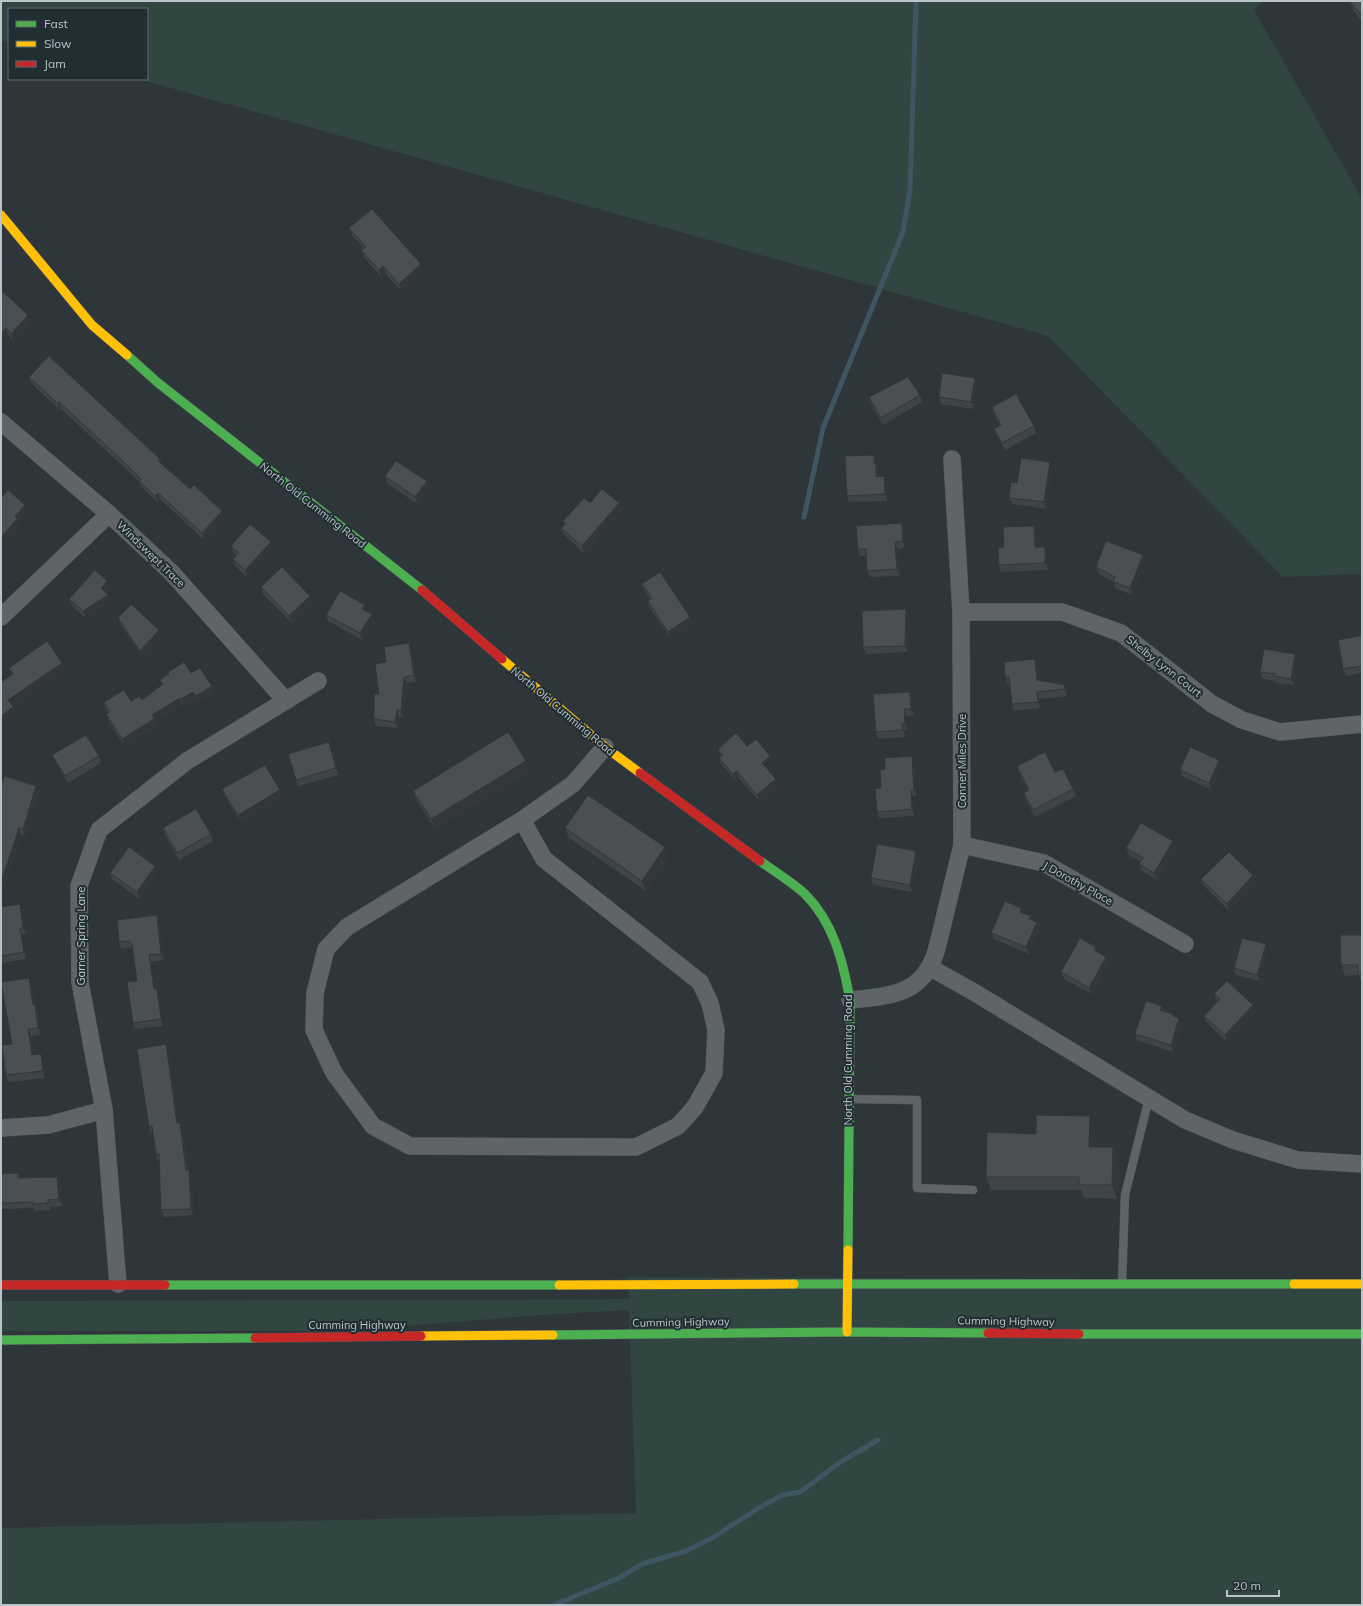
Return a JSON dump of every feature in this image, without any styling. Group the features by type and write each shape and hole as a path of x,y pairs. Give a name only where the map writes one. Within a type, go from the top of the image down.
{"main road":[{"name":"North Old Cumming Road","path":"1,215 92,324 157,382 416,586 605,747 805,894 824,920 834,937 843,964 850,1000 847,1332"},
{"path":"1,1285 1362,1284"},
{"name":"Cumming Highway","path":"1,1340 847,1332 1172,1335 1362,1334"}],"street":[{"name":"Windswept Trace","path":"1,422 109,514 171,572 286,701"},
{"name":"Conner Miles Drive","path":"850,1000 885,995 905,989 921,980 931,968 938,948 962,845 962,612 952,459"},
{"path":"1,617 109,514"},
{"name":"Shelby Lynn Court","path":"962,612 1062,612 1121,633 1212,704 1242,720 1280,732 1362,724"},
{"name":"Garner Spring Lane","path":"118,1284 104,1110 80,982 79,886 99,830 187,761 318,681"},
{"path":"522,820 544,858 700,982 710,1002 716,1030 714,1073 695,1107 678,1126 636,1147 410,1146 373,1126 334,1073 314,1030 314,993 326,949 347,927 522,820 573,784 605,747"},
{"name":"J Dorothy Place","path":"962,845 1044,863 1185,944"},
{"path":"931,968 972,991 1184,1120 1233,1140 1298,1160 1362,1164"},
{"path":"1,1128 48,1125 104,1110"}],"lane":[{"path":"1122,1285 1125,1195 1149,1098"},
{"path":"849,1099 917,1100 917,1188 973,1190"}],"green space":[{"path":"1,1 1263,1 1254,10 1362,199 1362,574 1283,577 1048,336 143,80 148,80 148,8 8,8 8,42 1,40"},
{"path":"628,1277 1362,1280 1362,1605 1,1605 1,1528 636,1513 629,1310 555,1314 343,1331 1,1331 1,1301 629,1299"}],"building":[{"path":"1362,1 1362,16 1350,2"},
{"path":"372,209 421,264 399,284 383,266 379,270 361,250 366,247 349,228"},
{"path":"3,292 28,315 11,334 6,328 1,334 1,295"},
{"path":"49,356 160,459 158,461 190,489 194,485 222,511 202,533 158,493 155,496 139,481 141,479 123,461 59,402 57,403 29,377"},
{"path":"942,373 975,378 971,402 939,397"},
{"path":"908,377 920,395 881,418 869,397"},
{"path":"1016,394 1034,426 1002,443 994,429 1001,425 992,407"},
{"path":"874,455 874,463 876,463 876,477 884,476 885,494 847,496 845,456"},
{"path":"1021,458 1050,462 1044,502 1009,498 1011,482 1017,483"},
{"path":"396,461 427,481 415,497 385,476"},
{"path":"602,489 619,503 582,546 561,528 566,524 563,521 584,498 590,503"},
{"path":"8,490 25,505 15,517 17,519 1,537 1,498"},
{"path":"902,523 903,541 895,542 897,569 867,571 866,549 858,549 856,526"},
{"path":"250,524 271,542 245,570 233,559 239,553 231,546"},
{"path":"1034,526 1035,547 1045,547 1045,563 999,565 998,548 1004,547 1003,527"},
{"path":"1106,541 1143,555 1130,588 1113,582 1115,577 1096,567"},
{"path":"282,567 310,596 289,616 261,587"},
{"path":"95,570 107,581 101,588 108,595 83,611 69,599"},
{"path":"660,572 690,617 668,632 648,601 652,598 642,584"},
{"path":"340,591 365,605 362,609 372,614 360,633 326,615"},
{"path":"131,604 159,630 140,651 118,618"},
{"path":"906,609 905,646 863,647 862,611"},
{"path":"1362,635 1362,666 1343,669 1338,640"},
{"path":"47,641 62,663 8,700 13,707 1,716 1,682 13,674 9,668"},
{"path":"409,643 414,675 404,677 401,711 397,710 395,722 374,719 374,694 379,694 375,664 386,662 384,647"},
{"path":"1264,649 1295,654 1291,679 1274,676 1275,674 1260,672"},
{"path":"1035,659 1037,680 1065,685 1064,689 1037,692 1038,702 1012,704 1009,676 1005,677 1004,662"},
{"path":"184,662 191,673 200,668 212,686 196,696 193,692 181,699 180,698 152,715 154,719 122,739 106,714 110,712 104,702 124,690 131,701 140,696 142,700 163,684 160,680 169,674 168,672"},
{"path":"910,692 911,709 904,709 905,723 902,723 903,730 876,732 873,694"},
{"path":"508,732 526,761 431,819 413,791"},
{"path":"736,733 747,746 756,739 770,756 762,763 776,779 757,795 737,771 733,774 719,758 723,755 718,749"},
{"path":"86,735 99,756 65,776 52,755"},
{"path":"329,742 336,768 296,780 288,754"},
{"path":"1190,747 1219,760 1209,783 1180,770"},
{"path":"1045,752 1055,772 1063,769 1073,789 1033,810 1024,793 1029,790 1017,766"},
{"path":"912,756 914,790 911,790 912,809 877,812 875,789 881,788 880,770 885,769 885,758"},
{"path":"265,765 280,790 238,815 222,789"},
{"path":"4,776 36,786 23,829 19,828 1,882 1,787"},
{"path":"588,795 665,847 642,881 565,828"},
{"path":"196,809 211,834 177,853 163,828"},
{"path":"1141,823 1173,841 1154,873 1139,864 1143,858 1126,848"},
{"path":"877,844 916,851 910,885 871,878"},
{"path":"129,847 155,866 137,892 110,873"},
{"path":"1229,852 1253,875 1227,904 1201,879"},
{"path":"1005,901 1021,908 1020,912 1031,916 1029,919 1037,922 1026,947 991,933"},
{"path":"20,904 23,928 20,928 24,952 1,956 1,907"},
{"path":"157,915 161,954 149,955 154,989 157,989 161,1019 133,1023 127,982 137,981 132,944 130,941 119,942 117,920"},
{"path":"1340,935 1362,935 1362,973 1358,973 1358,965 1341,965"},
{"path":"1080,938 1096,947 1094,950 1106,957 1089,988 1061,972"},
{"path":"1242,938 1266,944 1257,975 1234,968"},
{"path":"29,978 33,1005 35,1004 38,1028 28,1029 32,1055 41,1054 43,1071 6,1075 2,1045 12,1044 1,982"},
{"path":"1227,981 1253,1005 1225,1035 1204,1016 1220,999 1214,994"},
{"path":"1146,1001 1162,1006 1160,1010 1173,1014 1173,1016 1179,1018 1171,1045 1135,1034"},
{"path":"166,1044 177,1123 180,1123 186,1170 189,1170 191,1209 161,1210 159,1154 156,1154 152,1126 149,1127 137,1049"},
{"path":"1036,1115 1090,1116 1089,1147 1113,1147 1112,1185 1079,1185 1079,1177 986,1177 987,1132 1036,1134"},
{"path":"18,1173 18,1178 57,1177 59,1199 48,1200 48,1203 1,1203 1,1174"}],"waterway":[{"path":"804,517 823,428 903,232 910,190 916,1"},
{"path":"554,1605 619,1578 642,1564 686,1551 714,1537 760,1507 783,1495 800,1492 842,1461 878,1440"}],"traffic: fast":[{"path":"127,355 157,382 422,590"},
{"path":"760,861 789,881 805,894 815,905 830,930 844,971 850,1000 848,1250"},
{"path":"794,1284 1294,1284"},
{"path":"165,1285 559,1285"},
{"path":"553,1335 847,1332 988,1333"},
{"path":"1079,1334 1362,1334"},
{"path":"1,1340 255,1338"}],"traffic: slow":[{"path":"1,215 92,325 127,355"},
{"path":"502,659 605,747 640,773"},
{"path":"847,1332 848,1250"},
{"path":"559,1285 794,1284"},
{"path":"1294,1284 1362,1284"},
{"path":"421,1336 553,1335"}],"traffic: jam":[{"path":"422,590 502,659"},
{"path":"640,773 760,861"},
{"path":"1,1285 165,1285"},
{"path":"988,1333 1079,1334"},
{"path":"255,1338 421,1336"}]}
